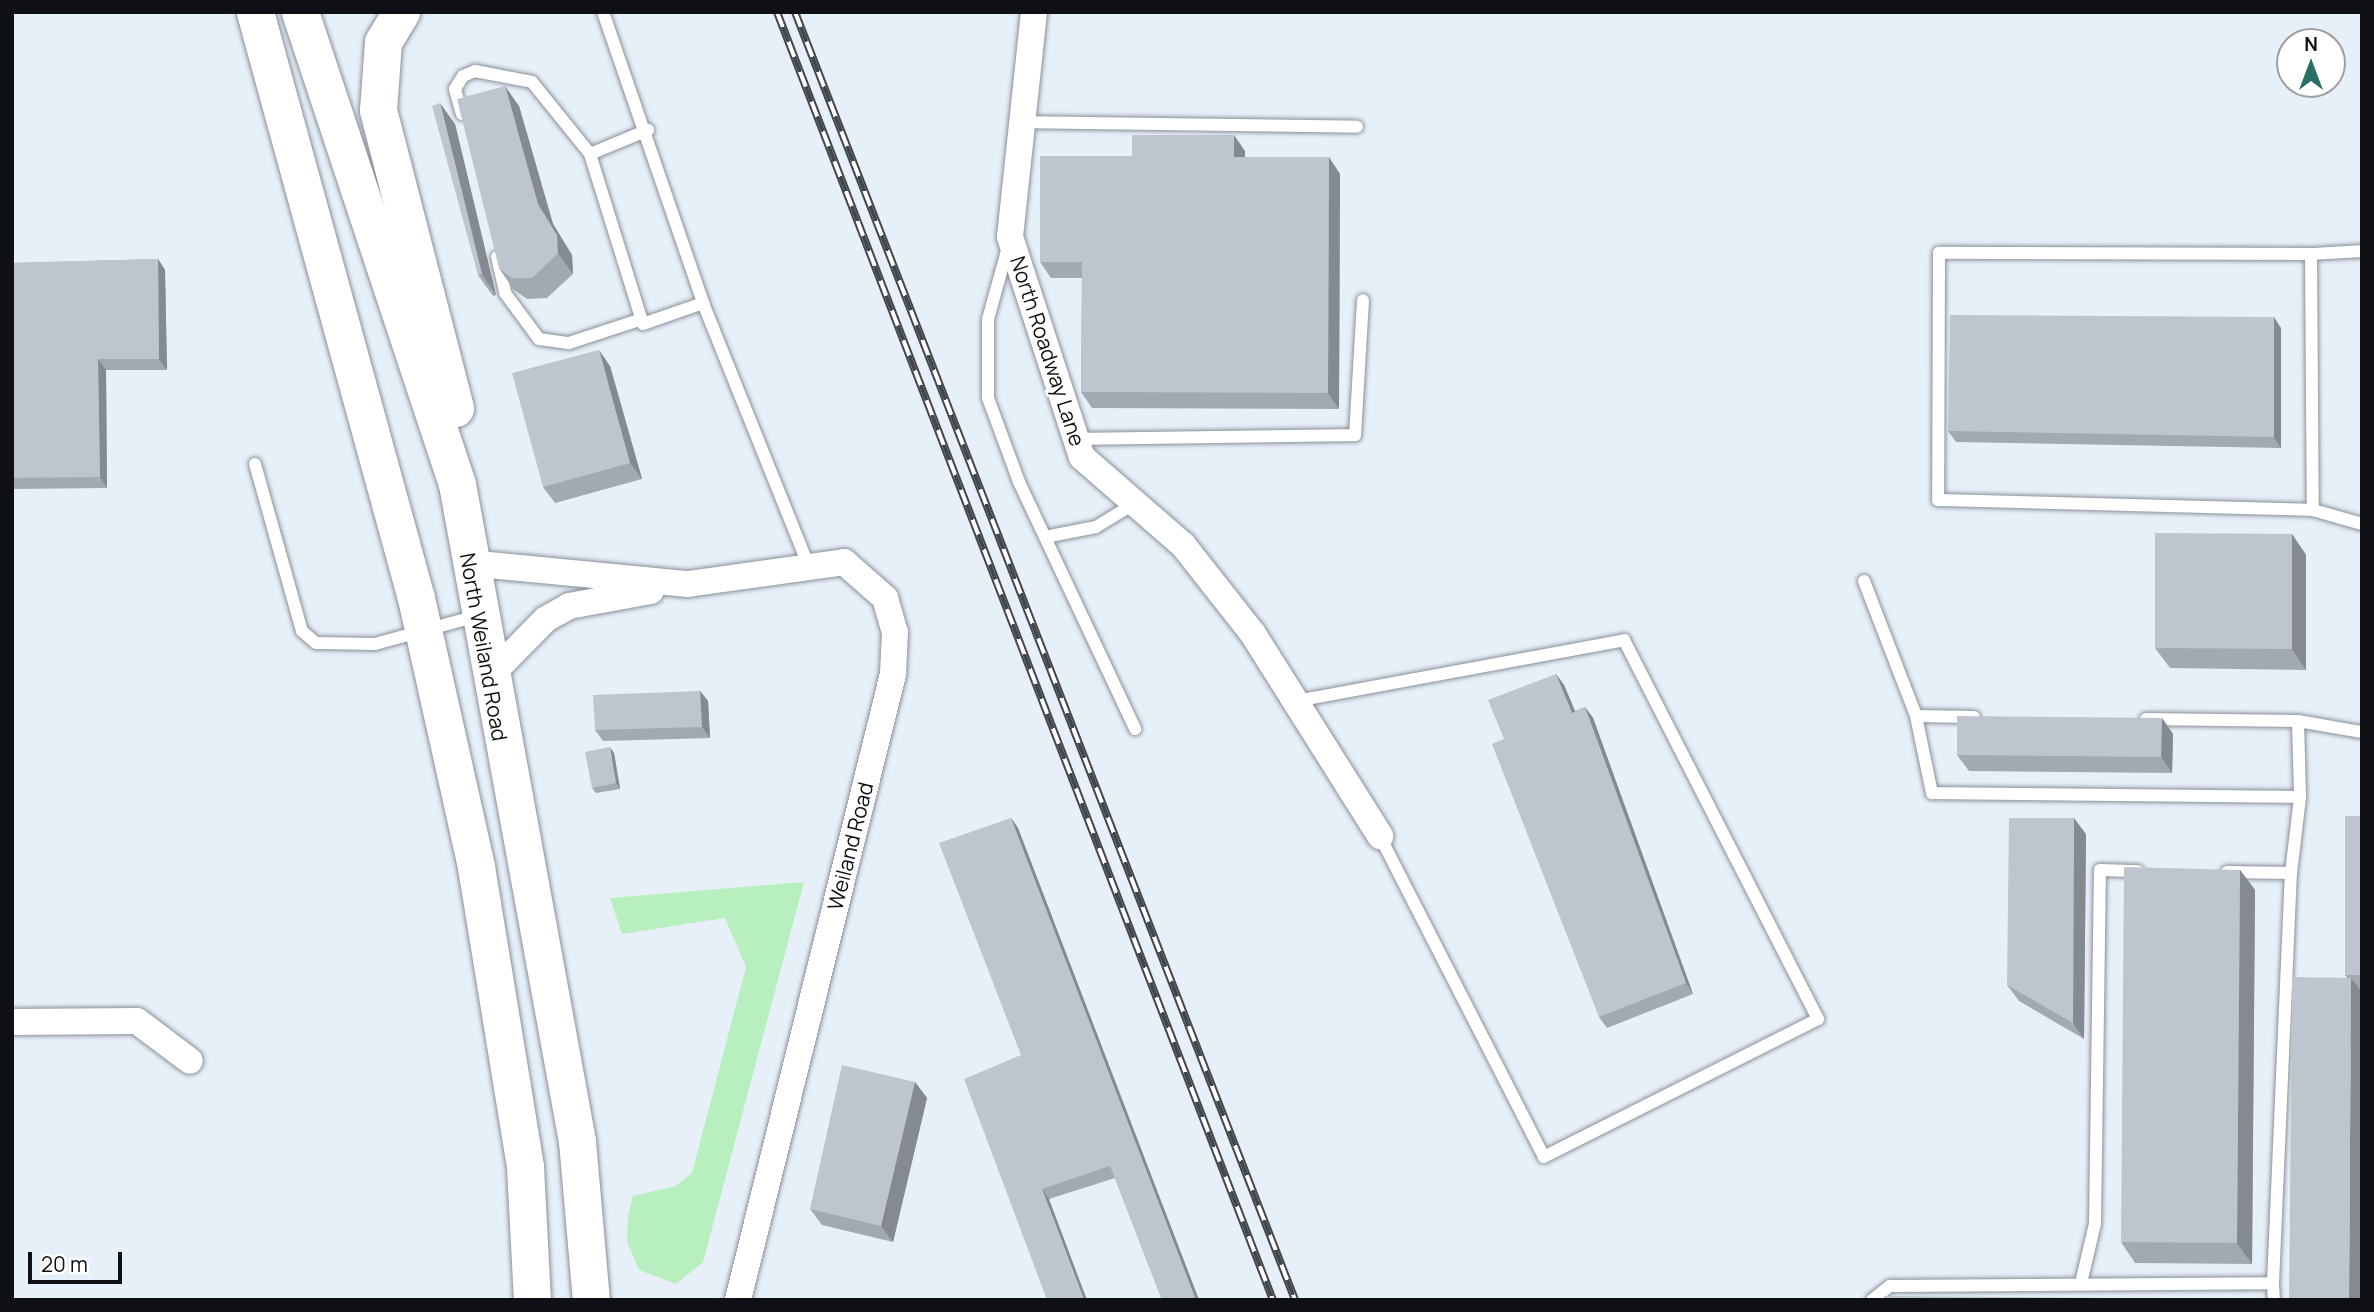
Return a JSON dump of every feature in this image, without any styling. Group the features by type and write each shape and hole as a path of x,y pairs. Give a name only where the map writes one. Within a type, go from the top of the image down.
{"main road":[{"path":"255,12 423,629 476,867 525,1167 532,1300"},
{"name":"North Weiland Road","path":"300,12 457,484 477,616 577,1141 591,1300"},
{"path":"401,12 383,42 378,110 477,495 468,564"}],"street":[{"name":"North Roadway Lane","path":"1034,12 1019,122 1010,237 1082,457 1183,545 1253,634 1380,836"},
{"name":"Weiland Road","path":"489,677 546,618 569,606 688,584 844,562 885,598 895,632 892,674 738,1300"},
{"name":"Weiland Road","path":"468,564 688,584"},
{"path":"12,1022 136,1021 190,1061"}],"lane":[{"path":"603,12 648,131 703,303 808,565"},
{"path":"467,135 455,89 475,71 532,82 590,154 642,319"},
{"path":"1019,122 1357,127"},
{"path":"590,154 648,131"},
{"path":"1010,237 984,361 988,398 1045,537 1135,729"},
{"path":"493,240 505,293 539,339 569,343 642,319 703,303"},
{"path":"2362,251 2311,254 1939,253 1938,500 2313,510 2362,524"},
{"path":"2311,254 2313,510"},
{"path":"1077,439 1355,435 1363,300"},
{"path":"255,464 302,631 316,643 375,644 477,616"},
{"path":"1045,537 1096,527 1135,503"},
{"path":"1864,581 1916,716 1932,793 2300,797"},
{"path":"1296,701 1624,639 1818,1019 1544,1157 1380,836"},
{"path":"1916,716 1984,717"},
{"path":"2134,719 2298,721 2362,733"},
{"path":"2274,1300 2291,873 2300,797 2298,721"},
{"path":"2081,1283 2095,1224 2100,870 2155,871"},
{"path":"2209,872 2291,873"},
{"path":"1872,1300 1890,1286 2273,1283"}],"green space":[{"path":"804,882 703,1262 676,1284 639,1270 627,1241 628,1215 633,1196 676,1186 692,1173 746,967 725,918 622,934 610,898"}],"building":[{"path":"505,86 538,204 557,235 558,253 532,278 512,278 499,268 457,99"},
{"path":"440,103 482,274 478,275 432,106"},
{"path":"1132,135 1234,135 1234,157 1329,157 1328,393 1081,392 1082,262 1040,262 1040,156 1132,156"},
{"path":"158,259 159,359 98,359 100,477 12,478 12,263"},
{"path":"1950,315 2274,317 2274,437 1948,431"},
{"path":"599,350 630,463 543,487 512,373"},
{"path":"2155,533 2292,534 2292,649 2155,648"},
{"path":"1556,674 1572,713 1585,707 1686,983 1599,1017 1492,744 1504,739 1488,700"},
{"path":"700,691 702,727 595,730 593,695"},
{"path":"1957,716 2162,718 2161,757 1957,755"},
{"path":"610,747 616,783 592,788 585,752"},
{"path":"2345,816 2362,816 2362,975 2345,975"},
{"path":"1011,818 1196,1300 1162,1300 1110,1166 1042,1189 1084,1300 1047,1300 964,1079 1021,1055 939,843"},
{"path":"2009,818 2074,818 2073,1023 2007,985"},
{"path":"2124,867 2240,870 2237,1243 2121,1242"},
{"path":"2292,977 2351,978 2349,1300 2289,1300"},
{"path":"842,1065 915,1082 881,1226 810,1209"},
{"path":"1884,1296 2237,1299 2237,1300 1884,1300"}],"railway":[{"path":"777,12 1273,1300"},
{"path":"795,12 1295,1300"}]}
